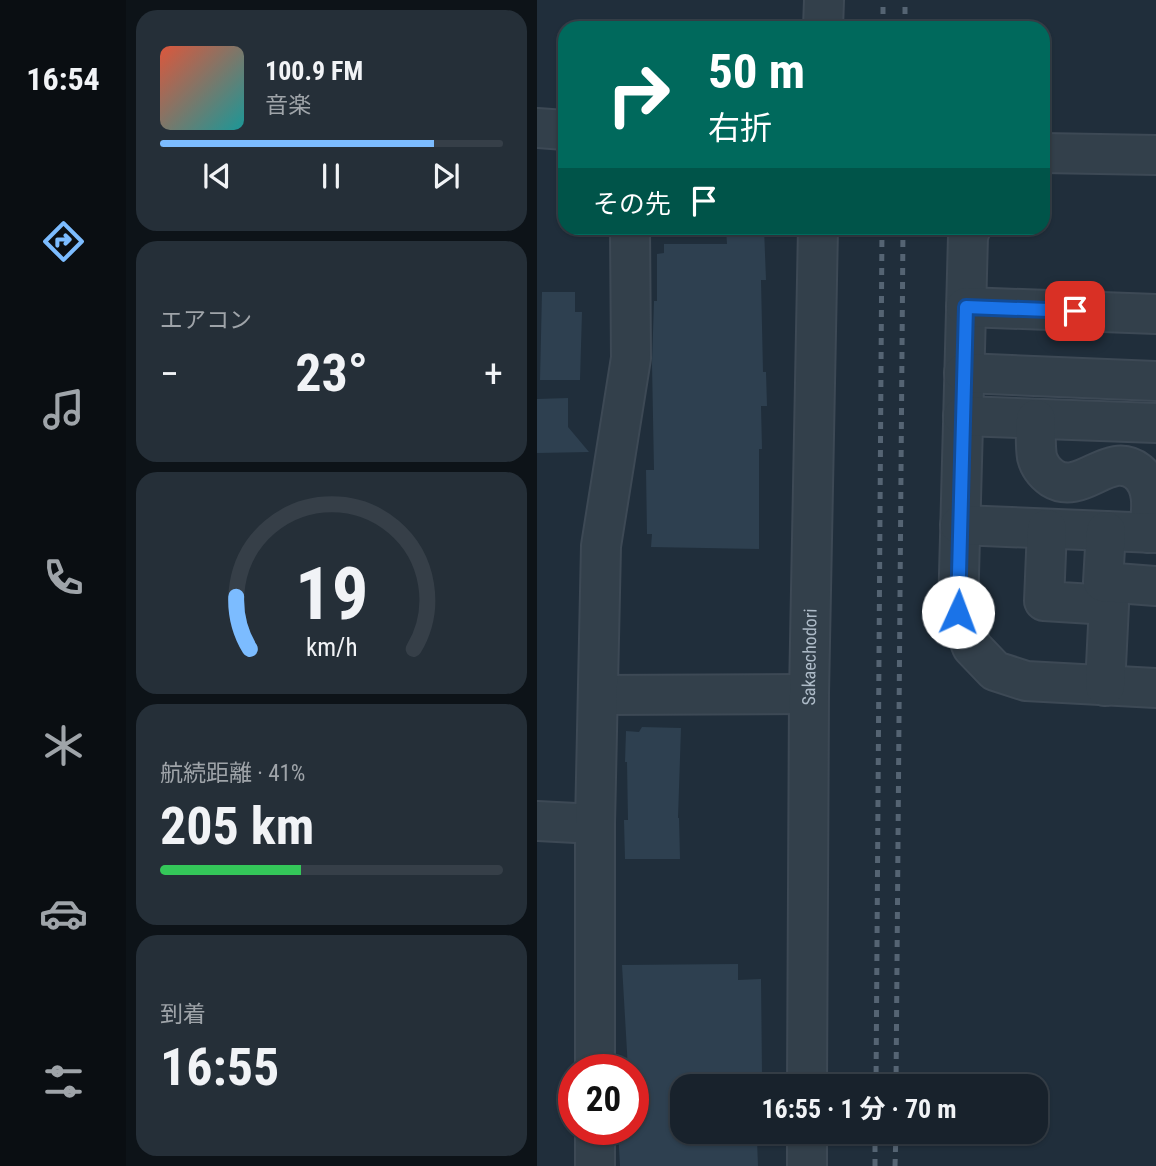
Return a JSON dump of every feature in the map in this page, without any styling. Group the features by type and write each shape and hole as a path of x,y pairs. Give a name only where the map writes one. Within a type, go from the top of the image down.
{"street":[{"path":"823,21 824,0"},
{"path":"537,128 558,130"},
{"path":"1050,153 1156,155"},
{"path":"595,1054 595,824 601,546 631,358 630,235"},
{"name":"Sakaechodori","path":"807,1074 809,694 818,235"},
{"path":"968,235 958,612 972,648 995,671 1026,681 1156,688"},
{"path":"966,307 1156,314"},
{"path":"965,373 1156,381"},
{"path":"963,416 1156,424"},
{"path":"960,525 1153,533 1151,493 1144,477 1131,467 1116,465 1099,470 1075,483 1059,482 1046,474 1037,459 1036,419"},
{"path":"1047,529 1044,601 1109,605 1105,685"},
{"path":"1106,531 1103,582 1156,586"},
{"path":"598,695 809,694"},
{"path":"537,821 595,824"},
{"path":"807,1144 807,1166"},
{"path":"595,1145 595,1166"}],"building":[{"path":"726,235 764,235 766,280 761,280 763,372 766,372 767,406 761,406 759,549 651,547 652,534 647,534 646,470 654,470 652,364 654,301 657,301 657,254 664,253 664,244 727,244"},
{"path":"542,292 575,292 575,312 582,312 580,380 540,380"},
{"path":"568,398 568,427 589,452 537,453 537,399"},
{"path":"642,727 681,728 678,818 680,859 625,859 624,820 628,820 626,731 639,732"},
{"path":"738,964 738,980 761,979 762,1074 670,1074 670,1144 757,1144 758,1166 620,1166 619,1145 649,1145 649,1054 627,1054 622,965"}],"railway":[{"path":"883,0 883,21"},
{"path":"905,0 905,21"},
{"path":"876,1074 882,235"},
{"path":"896,1074 903,235"},
{"path":"875,1144 875,1166"},
{"path":"895,1166 896,1144"}],"route":[{"path":"958,612 966,307 1075,311"}]}
